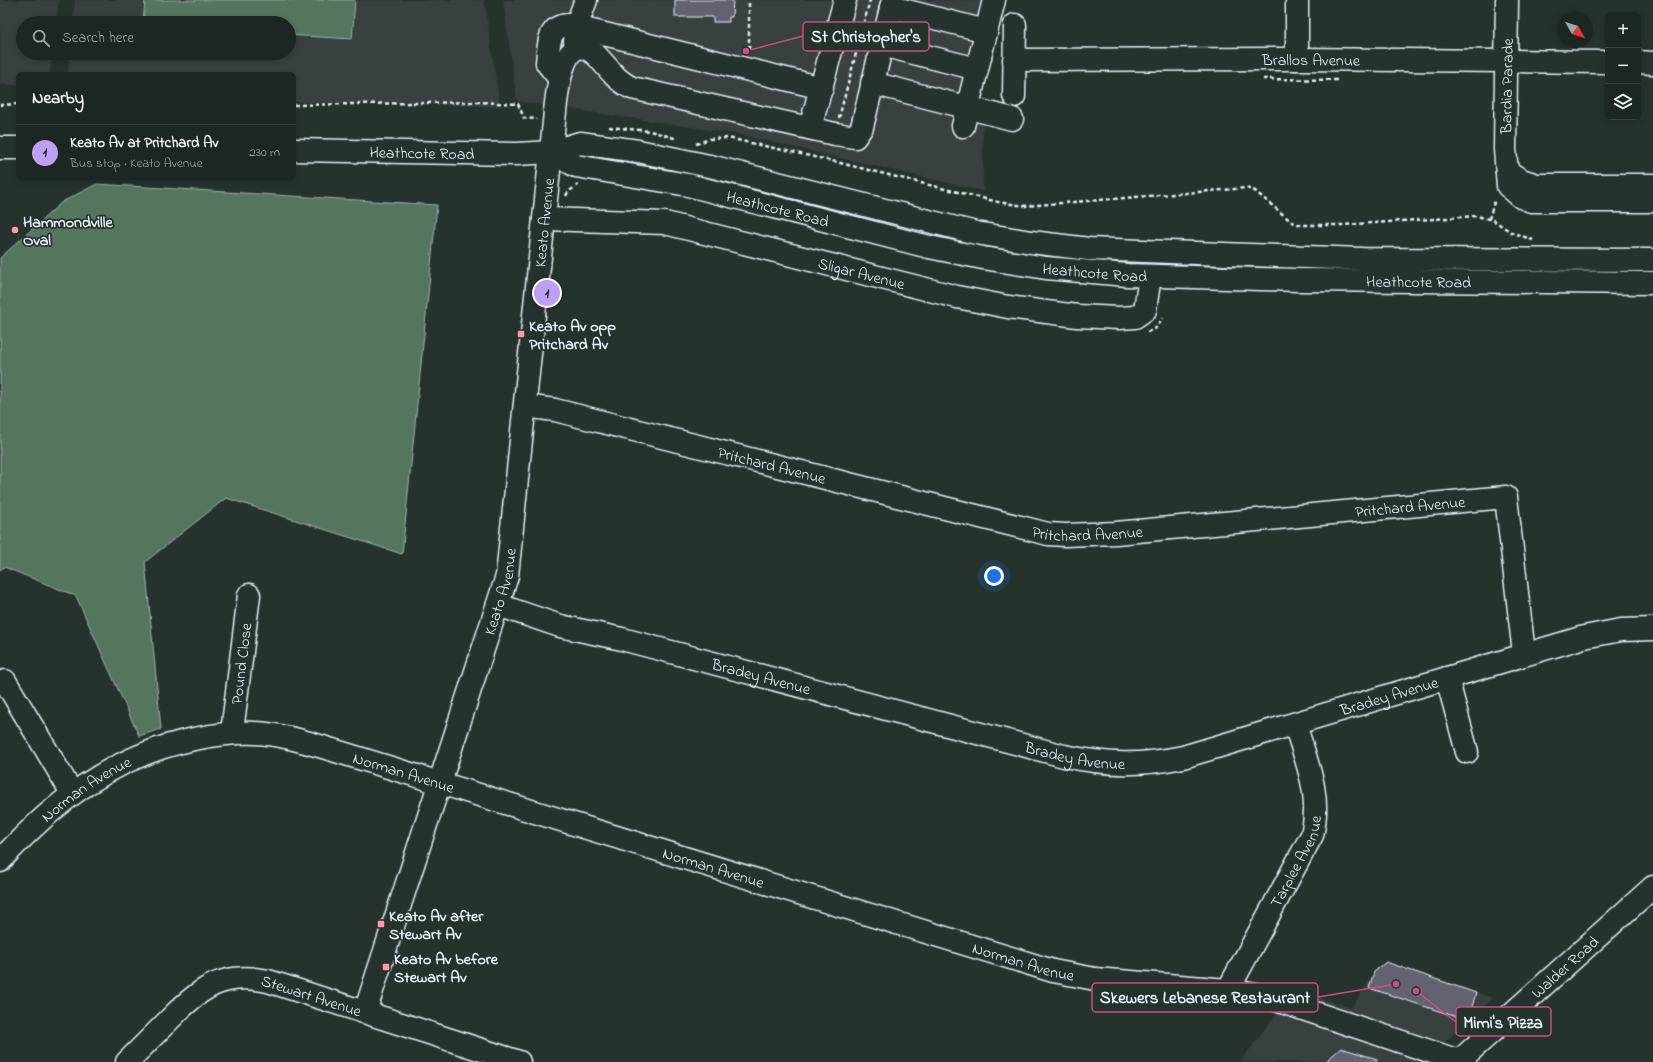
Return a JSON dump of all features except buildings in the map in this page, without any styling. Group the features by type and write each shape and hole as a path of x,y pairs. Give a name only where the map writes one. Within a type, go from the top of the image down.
{"street":[{"path":"586,0 576,27 576,50 587,49 592,52 616,78 632,88 851,137 855,137 861,131 892,3 986,31"},
{"path":"810,128 845,0"},
{"path":"965,117 994,0"},
{"path":"1297,0 1297,59"},
{"name":"Bardia Parade","path":"1507,0 1505,149 1508,186 1521,197 1531,201 1653,201"},
{"path":"559,78 547,63 551,34 555,28 561,25 576,27 822,88"},
{"path":"1014,96 1015,25"},
{"path":"882,45 977,69"},
{"name":"Keato Avenue","path":"365,1012 507,576 559,78 567,58 576,50"},
{"name":"Brallos Avenue","path":"1014,60 1297,59 1605,62"},
{"path":"1641,62 1653,62"},
{"path":"872,83 965,117 1012,119"},
{"name":"Heathcote Road","path":"296,150 517,154 551,152 580,143 638,151 714,167 976,233 1030,242 1089,249 1362,259 1653,260"},
{"path":"0,148 16,148"},
{"name":"Heathcote Road","path":"551,152 576,166 688,185 970,256 1046,268 1150,276 1298,280 1653,283"},
{"path":"1507,171 1521,180 1537,186 1653,185"},
{"name":"Sligar Avenue","path":"544,219 665,222 957,297 1008,307 1076,316 1119,318 1138,315 1145,310 1150,276"},
{"name":"Pritchard Avenue","path":"525,406 555,410 1048,534 1065,535 1116,533 1506,497 1524,654"},
{"name":"Pound Close","path":"232,732 250,595"},
{"name":"Bradey Avenue","path":"498,605 560,626 622,639 1033,748 1093,762 1127,765 1162,761 1189,755 1602,632 1653,629"},
{"path":"1447,678 1467,752"},
{"path":"5,681 72,793"},
{"name":"Tarplee Avenue","path":"1228,990 1312,835 1317,810 1316,796 1295,724"},
{"name":"Norman Avenue","path":"0,861 34,825 72,793 115,767 137,756 182,741 232,732 256,733 303,741 1053,971 1095,979 1228,990 1267,997 1459,1061"},
{"name":"Walder Road","path":"1459,1061 1653,887"},
{"name":"Stewart Avenue","path":"127,1062 193,996 211,985 223,981 246,978 268,981 520,1062"}],"path":[{"path":"749,0 749,49"},
{"path":"828,160 870,0"},
{"path":"1258,79 1343,80"},
{"path":"296,105 478,102 518,104 524,118"},
{"path":"0,105 16,104"},
{"path":"601,128 615,127 650,131 682,140"},
{"path":"689,142 695,144 709,139 728,138 828,160 998,202 1025,206 1247,188 1256,191 1292,222 1301,225 1343,225 1476,216 1494,220 1511,232 1539,241"},
{"path":"1489,219 1492,203 1498,193"}],"shaded area":[{"path":"0,0 59,0 57,16 16,16 16,60 51,60 50,72 16,72 16,85 0,85"},
{"path":"75,0 484,0 500,106 296,102 296,72 68,72 69,60 296,60 296,16 74,16"},
{"path":"503,0 982,0 983,191 737,134 517,101"},
{"path":"1386,962 1493,998 1423,1062 1240,1062 1294,990 1352,1008 1374,972"}],"green space":[{"path":"145,0 355,0 352,39 296,35 296,16 144,16"},
{"path":"97,184 437,205 402,554 226,498 145,562 161,729 139,736 76,596 4,567 0,570 0,258 62,202"}],"place":[{"name":"St Christopher's","path":"746,51"},
{"name":"Hammondville Oval","path":"15,230"},
{"name":"Keato Av at Pritchard Av","path":"547,293"},
{"name":"Keato Av opp Pritchard Av","path":"521,334"},
{"name":"Keato Av after Stewart Av","path":"381,924"},
{"name":"Keato Av before Stewart Av","path":"386,967"},
{"name":"Skewers Lebanese Restaurant","path":"1396,984"},
{"name":"Mimi's Pizza","path":"1416,991"}]}
